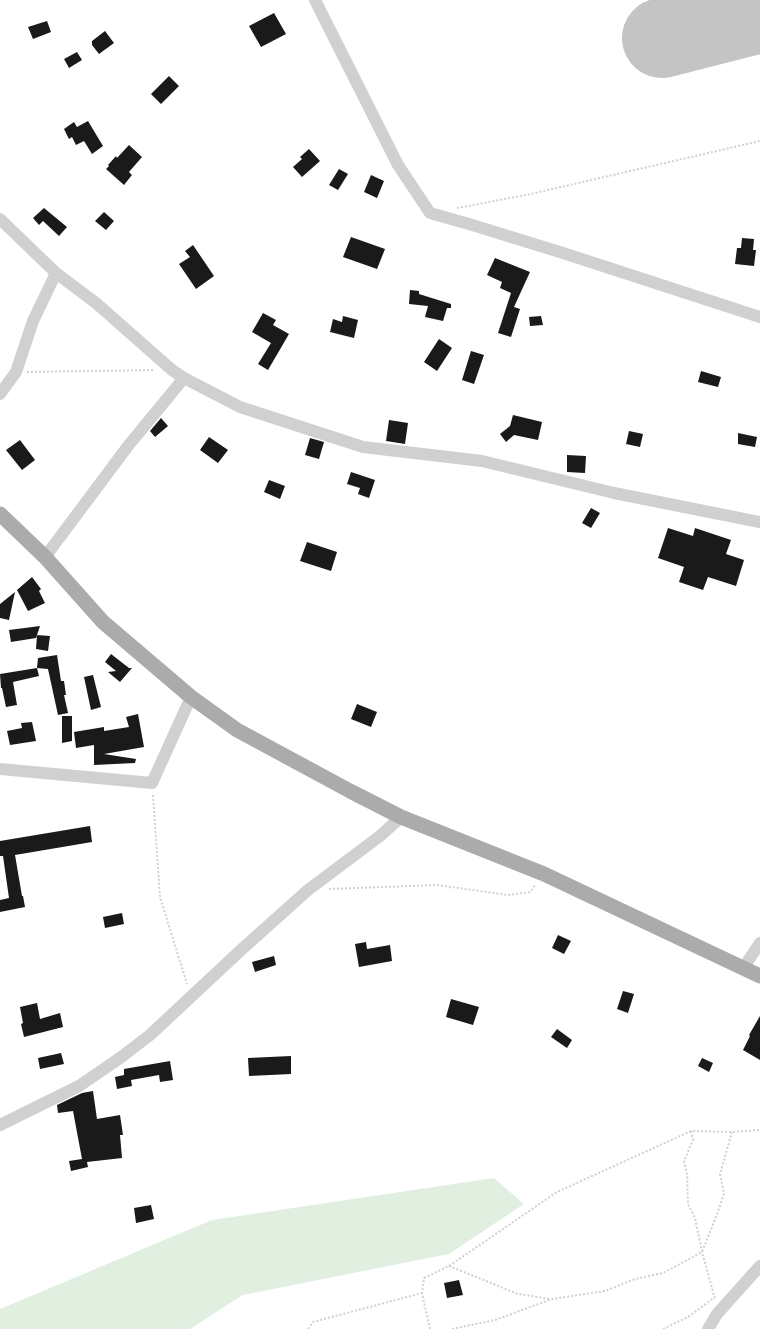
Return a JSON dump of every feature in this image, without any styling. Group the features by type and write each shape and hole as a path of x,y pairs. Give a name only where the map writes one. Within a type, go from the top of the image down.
{"main road":[{"path":"0,514 45,557 103,622 191,697 237,730 350,792 401,817 544,874 760,976"}],"street":[{"path":"315,0 398,165 430,213 563,253 760,317"},
{"path":"0,219 56,273 96,303 172,370 184,378 240,407 363,447 482,462 614,493 760,522"},
{"path":"0,394 16,372 34,321 56,273"},
{"path":"45,557 128,446 184,378"},
{"path":"0,769 152,783 191,697"},
{"path":"0,1125 79,1086 150,1035 308,890 380,836 401,817"},
{"path":"744,968 760,943"},
{"path":"708,1329 718,1314 760,1266"}],"path":[{"path":"454,209 531,194 760,141"},
{"path":"16,372 172,370"},
{"path":"152,783 160,897 191,996"},
{"path":"308,890 437,885 508,895 530,892 544,874"},
{"path":"430,1329 422,1293 424,1278 449,1266 557,1192 691,1131 732,1132 760,1130"},
{"path":"691,1131 693,1140 684,1161 687,1174 688,1204 695,1218 718,1314"},
{"path":"452,1329 494,1320 552,1299 605,1291 635,1279 664,1273 702,1252 724,1194 720,1174 732,1132"},
{"path":"449,1266 518,1294 552,1299"},
{"path":"308,1329 313,1322 422,1293"},
{"path":"663,1329 688,1317 715,1297"},
{"path":"469,1329 470,1325"}],"green space":[{"path":"494,1178 524,1204 449,1254 243,1295 190,1329 0,1329 0,1309 212,1220"}],"building":[{"path":"274,13 286,34 261,47 249,26"},
{"path":"47,21 51,32 33,39 28,27"},
{"path":"105,31 114,43 99,54 92,45 92,41"},
{"path":"77,52 82,60 69,68 64,59"},
{"path":"169,76 179,86 161,104 151,94"},
{"path":"88,121 103,146 92,154 84,141 76,145 72,137 69,139 64,129 74,122 77,127"},
{"path":"129,145 142,157 129,172 132,175 124,185 106,169 116,156 117,158"},
{"path":"309,149 320,161 302,177 293,167 302,159 300,157"},
{"path":"339,169 348,174 338,190 329,185"},
{"path":"371,175 384,181 377,198 364,192"},
{"path":"44,208 67,227 59,236 43,221 39,225 33,218"},
{"path":"104,212 114,221 106,230 95,221"},
{"path":"351,237 385,249 377,269 343,257"},
{"path":"742,238 754,239 753,250 756,250 754,266 735,264 737,248 741,248"},
{"path":"193,245 214,276 196,289 179,264 190,257 185,251"},
{"path":"495,258 530,272 514,307 520,309 511,337 498,333 511,293 500,288 502,282 487,275"},
{"path":"410,290 419,291 419,294 451,304 451,308 447,308 443,321 425,317 428,306 409,304"},
{"path":"263,313 276,320 273,325 289,334 268,370 258,364 271,343 252,332"},
{"path":"343,316 358,320 354,338 330,332 333,319 342,322"},
{"path":"541,316 543,325 530,326 529,317"},
{"path":"439,339 452,348 437,371 424,362"},
{"path":"471,351 484,355 474,384 462,380"},
{"path":"701,371 721,377 718,387 698,382"},
{"path":"513,415 542,422 538,440 514,435 506,442 500,434 510,426"},
{"path":"161,418 168,426 155,437 150,431"},
{"path":"389,420 408,423 405,444 386,441"},
{"path":"629,431 643,434 640,447 626,444"},
{"path":"738,433 757,437 755,447 738,444"},
{"path":"209,437 228,450 218,463 200,450"},
{"path":"310,438 324,442 319,459 305,455"},
{"path":"20,440 35,460 22,470 6,450"},
{"path":"567,455 586,456 585,473 567,472"},
{"path":"351,472 375,480 369,498 358,494 360,488 347,484"},
{"path":"269,480 285,486 280,499 264,492"},
{"path":"591,508 600,513 591,528 582,523"},
{"path":"668,528 693,536 695,528 731,540 726,554 744,560 736,586 708,577 703,590 679,582 684,567 658,558"},
{"path":"307,542 337,552 331,571 300,561"},
{"path":"32,577 41,589 39,591 45,603 28,611 17,590"},
{"path":"15,592 9,620 0,618 0,604"},
{"path":"40,626 36,638 11,642 9,630"},
{"path":"37,635 50,636 48,651 36,649"},
{"path":"111,654 129,668 132,668 120,682 108,672 116,671 105,662"},
{"path":"57,655 61,681 64,681 66,695 64,695 68,713 58,715 48,669 37,668 38,658"},
{"path":"37,668 39,676 13,682 17,705 6,707 1,688 0,674"},
{"path":"93,675 101,707 91,710 84,677"},
{"path":"357,704 377,712 371,727 351,719"},
{"path":"138,714 144,747 104,754 136,759 135,763 94,765 94,745 76,748 74,732 104,727 104,731 129,727 126,717"},
{"path":"62,716 72,716 72,741 62,743"},
{"path":"32,722 36,741 10,745 7,731 22,728 21,723"},
{"path":"90,826 92,842 15,855 25,907 0,912 0,900 9,898 3,856 0,856 0,841"},
{"path":"122,913 124,924 105,928 103,917"},
{"path":"558,935 571,941 564,954 552,948"},
{"path":"366,942 367,949 390,945 392,961 359,967 355,944"},
{"path":"274,956 276,965 255,972 252,962"},
{"path":"623,991 634,994 628,1013 617,1009"},
{"path":"451,999 479,1007 473,1025 446,1017"},
{"path":"37,1003 40,1019 60,1013 63,1027 24,1037 21,1024 23,1023 20,1007"},
{"path":"760,1016 760,1060 743,1050 750,1036 749,1035"},
{"path":"557,1029 572,1040 567,1048 551,1037"},
{"path":"61,1053 64,1064 40,1069 38,1058"},
{"path":"291,1056 291,1074 249,1076 248,1058"},
{"path":"702,1058 713,1063 709,1072 698,1066"},
{"path":"170,1061 173,1080 160,1082 159,1075 131,1080 132,1086 117,1089 115,1077 124,1075 124,1069"},
{"path":"93,1091 97,1119 120,1115 123,1135 120,1135 122,1158 87,1162 88,1167 71,1171 69,1161 82,1159 73,1111 58,1113 57,1105 82,1093"},
{"path":"151,1205 154,1219 136,1223 134,1208"},
{"path":"459,1280 463,1295 447,1298 444,1283"}],"runway":[{"path":"662,38 760,13"}]}
